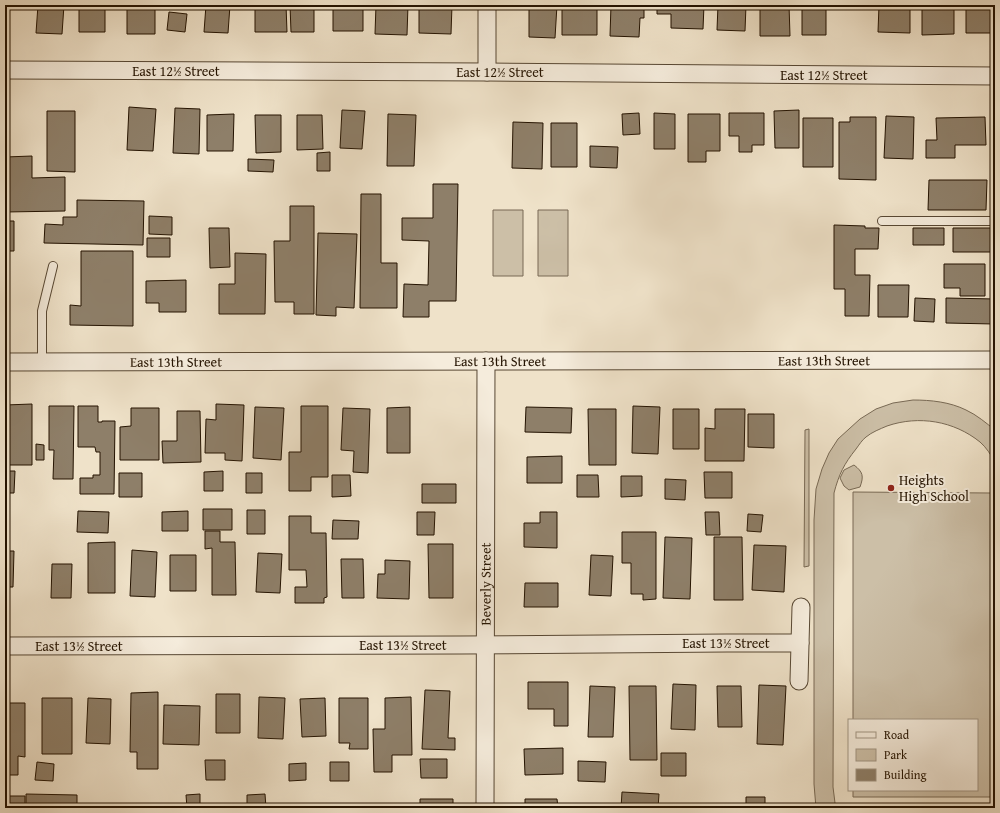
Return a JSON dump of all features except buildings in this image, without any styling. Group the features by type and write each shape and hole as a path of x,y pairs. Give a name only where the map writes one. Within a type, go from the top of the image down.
{"street":[{"path":"487,5 487,72"},
{"name":"East 12½ Street","path":"5,70 995,76"},
{"name":"East 13th Street","path":"5,362 995,360"},
{"name":"Beverly Street","path":"485,808 486,361"},
{"path":"799,681 801,607"},
{"name":"East 13½ Street","path":"5,646 800,643"}],"lane":[{"path":"882,221 995,221"},
{"path":"42,362 42,311 53,266"}],"green space":[{"path":"493,210 523,210 523,276 493,276"},
{"path":"538,210 568,210 568,276 538,276"},
{"path":"913,400 947,403 960,407 981,419 995,430 995,462 982,444 959,429 936,422 911,421 887,426 868,435 842,470 834,493 833,787 837,808 816,808 814,784 814,520 816,489 829,453 838,439 860,419 876,409 893,403"},
{"path":"809,429 809,566 804,567 805,430"},
{"path":"854,465 861,472 862,480 860,487 849,490 844,486 840,478 844,470"},
{"path":"853,492 991,493 993,797 853,797 853,791 978,791 978,719 853,719"}],"place":[{"name":"Heights High School","path":"891,488"}]}
